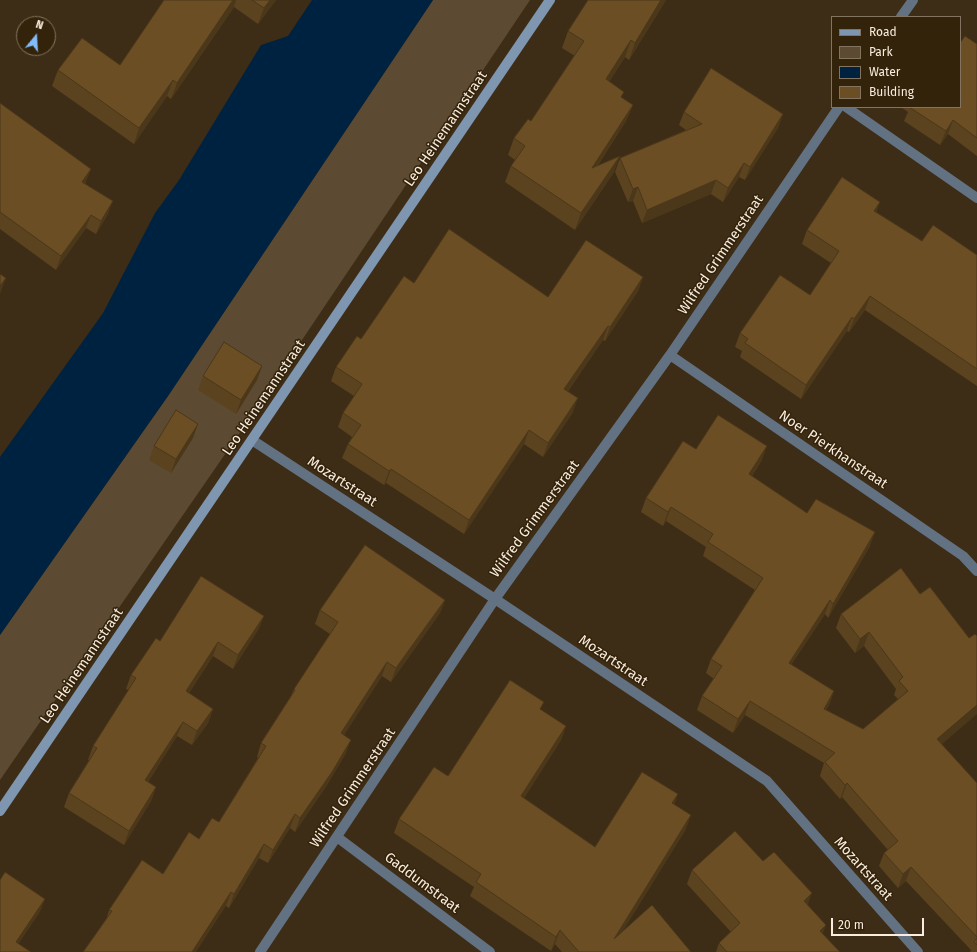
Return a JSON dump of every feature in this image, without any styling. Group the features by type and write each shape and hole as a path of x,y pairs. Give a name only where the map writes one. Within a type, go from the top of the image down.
{"street":[{"name":"Leo Heinemannstraat","path":"0,811 550,0"},
{"path":"902,16 913,0"},
{"name":"Wilfred Grimmerstraat","path":"260,952 495,599 670,355 838,108"},
{"path":"847,108 977,198"},
{"name":"Noer Pierkhanstraat","path":"670,355 963,556 977,571"},
{"name":"Mozartstraat","path":"252,440 495,599 767,781 918,952"},
{"name":"Gaddumstraat","path":"337,837 490,952"}],"green space":[{"path":"433,0 530,0 241,431 0,780 0,635 168,396"}],"water":[{"path":"312,0 433,0 168,396 0,635 0,457 103,313 155,213 179,180 261,45 288,36"}],"building":[{"path":"164,0 233,0 177,83 173,80 139,128 58,70 82,38 120,65"},
{"path":"252,0 270,0 264,8"},
{"path":"588,0 661,0 635,43 631,40 606,79 624,92 621,97 633,105 592,168 620,156 581,213 511,166 525,146 514,138 528,119 531,121 584,41 568,31"},
{"path":"965,36 977,44 977,138 953,120 946,131 911,108 961,108 961,42"},
{"path":"711,68 783,114 750,167 744,163 728,188 716,180 647,210 638,187 633,189 620,158 702,124 684,112"},
{"path":"0,103 91,169 82,182 113,201 101,221 91,215 61,256 0,212"},
{"path":"842,177 880,202 874,211 922,241 933,225 977,255 977,369 870,296 854,319 852,317 806,385 745,343 748,339 740,333 780,275 810,295 839,251 807,230"},
{"path":"449,229 548,297 586,240 643,277 610,327 608,326 564,389 578,398 548,443 529,430 469,520 391,469 389,471 348,444 361,425 343,413 362,384 336,367 357,336 361,339 404,276 414,283"},
{"path":"0,274 6,278 0,286"},
{"path":"224,342 262,366 241,400 203,376"},
{"path":"176,410 198,424 176,459 154,446"},
{"path":"718,415 767,446 749,474 807,513 816,499 875,532 833,604 830,600 789,663 834,691 824,709 863,729 908,691 899,681 903,677 869,632 860,639 841,614 901,568 920,594 930,587 969,638 975,634 977,636 977,705 937,739 977,783 977,937 911,867 903,874 884,853 898,841 847,783 845,785 825,762 835,753 750,701 738,719 702,696 722,666 711,659 763,578 708,542 713,534 671,507 668,512 646,498 683,441 696,449"},
{"path":"365,545 445,600 396,668 387,662 341,733 351,740 332,772 300,818 295,814 273,850 264,844 234,894 231,892 192,952 83,952 112,911 109,910 142,860 163,874 189,832 199,839 212,818 219,822 266,746 261,743 338,622 320,610"},
{"path":"201,576 264,616 238,655 218,642 186,691 213,709 197,731 183,722 145,780 156,787 129,831 69,793 97,748 93,746 136,678 131,675 156,638 160,641"},
{"path":"510,680 544,702 540,709 566,726 521,796 595,847 642,772 678,794 672,803 691,815 614,939 652,905 691,952 579,952 560,930 556,937 476,882 481,874 399,819 434,767 448,776"},
{"path":"735,831 763,861 774,852 812,893 804,901 826,925 820,931 840,952 727,952 719,943 740,923 692,870"},
{"path":"5,872 45,899 16,942 31,952 0,952 0,880"},
{"path":"977,938 977,945 974,942"}]}
